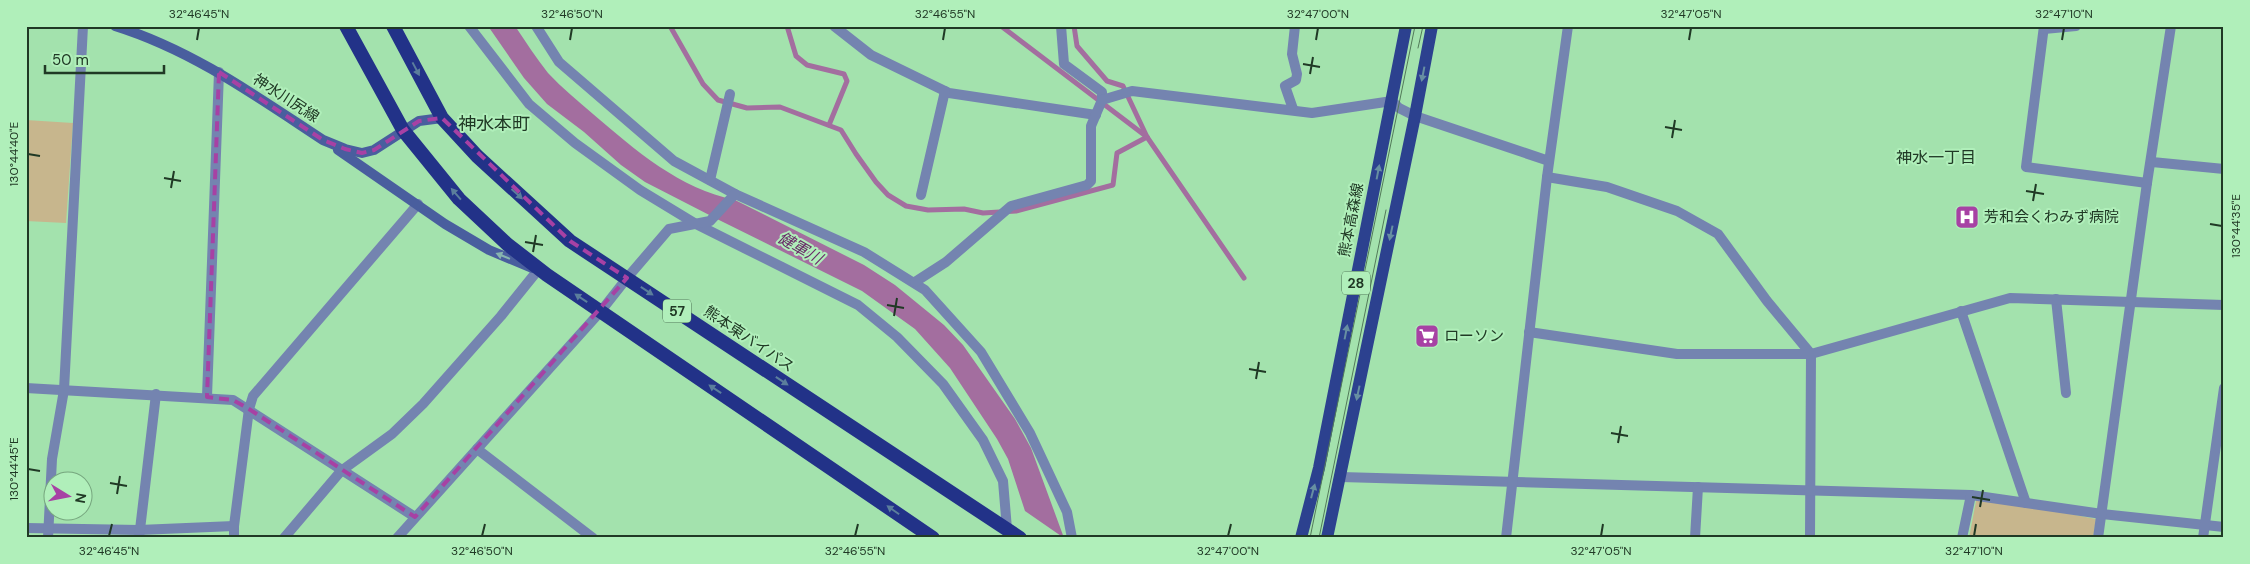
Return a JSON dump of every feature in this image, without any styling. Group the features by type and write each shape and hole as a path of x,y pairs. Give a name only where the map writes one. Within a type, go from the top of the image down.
{"highway":[{"path":"346,26 403,130 459,198 507,244 543,273 933,538"},
{"name":"熊本東バイパス","path":"393,26 442,118 477,156 570,241 1020,538"}],"main road":[{"name":"神水川尻線","path":"115,26 169,46 219,72 323,140 345,149 362,153 374,150 419,121 442,118"},
{"name":"熊本高森線","path":"1301,538 1319,468 1406,26"},
{"name":"28","path":"1327,538 1432,26"},
{"path":"323,140 445,224 489,250 543,273"}],"street":[{"path":"48,533 52,459 64,390 82,26"},
{"path":"469,26 529,104 576,143 640,190 696,224 858,305 897,336 943,384 983,440 1003,481 1007,529"},
{"path":"536,26 559,62 599,99 674,161 735,194 864,252 915,282 925,290 981,352 1030,433 1066,512 1072,538"},
{"path":"834,26 871,55 945,91 1096,115"},
{"path":"915,282 946,262 1011,206 1087,185 1091,181 1091,126 1102,100 1102,92 1064,64 1061,26"},
{"path":"1293,109 1285,86 1296,80 1297,74 1292,54 1295,26"},
{"path":"1506,538 1547,177 1568,26"},
{"path":"2076,26 2044,28 2026,167 2147,183"},
{"path":"2098,538 2132,303 2147,183 2152,162 2171,26"},
{"path":"207,397 219,72"},
{"path":"921,195 945,91"},
{"path":"1102,100 1132,91 1293,109 1312,113 1392,101 1399,108 1415,116 1549,161"},
{"path":"710,180 730,94"},
{"path":"2152,162 2224,168"},
{"path":"1547,177 1607,188 1677,211 1718,234 1767,301 1811,354 1810,538"},
{"path":"397,538 601,311 669,229 710,221 735,194"},
{"path":"234,538 249,409 253,396 418,204"},
{"path":"284,538 341,471 392,434 423,404 543,273"},
{"path":"1529,332 1677,354 1811,354 2010,298 2224,305"},
{"path":"2056,299 2066,393"},
{"path":"1961,312 2026,503"},
{"path":"26,388 156,394 233,400 415,517"},
{"path":"2203,538 2224,388"},
{"path":"139,534 156,394"},
{"path":"477,449 593,538"},
{"path":"1341,477 1971,495 2102,514 2224,527"},
{"path":"1695,538 1698,487"},
{"path":"1962,538 1971,495"},
{"path":"26,528 48,533 139,534 234,526"}],"highlighted area":[{"path":"219,72 323,140 345,149 362,153 374,150 419,121 442,118 570,241 627,278 415,517 249,409 233,400 207,397"}],"shaded area":[{"path":"26,120 73,123 66,223 26,221"},
{"path":"1977,496 2096,519 2093,538 1969,538"}],"water":[{"name":"健軍川","path":"488,26 515,26 548,73 559,84 625,141 659,166 696,187 715,195 735,200 864,265 895,285 944,325 963,345 1015,419 1031,448 1064,538 1025,511 1008,459 997,439 950,368 915,329 862,291 645,182 621,165 584,132 547,104 524,78"}],"waterway":[{"path":"670,26 703,84 718,100 747,108 780,107 841,130 876,182 888,195 906,206 928,210 964,209 983,213 1016,211 1113,185 1117,153 1147,137"},
{"path":"787,26 796,56 807,65 844,74 847,81 829,125"},
{"path":"1001,26 1147,137"},
{"path":"1074,26 1077,46 1107,81 1123,86 1147,137 1244,278"}],"tram line":[{"path":"1310,538 1415,26"},
{"path":"1418,48 1423,26"},
{"path":"1319,538 1386,210"}],"place":[{"name":"芳和会くわみず病院","path":"1967,217"},
{"name":"ローソン","path":"1427,336"}],"district":[{"name":"神水本町","path":"494,124"},
{"name":"神水一丁目","path":"1936,157"}]}
